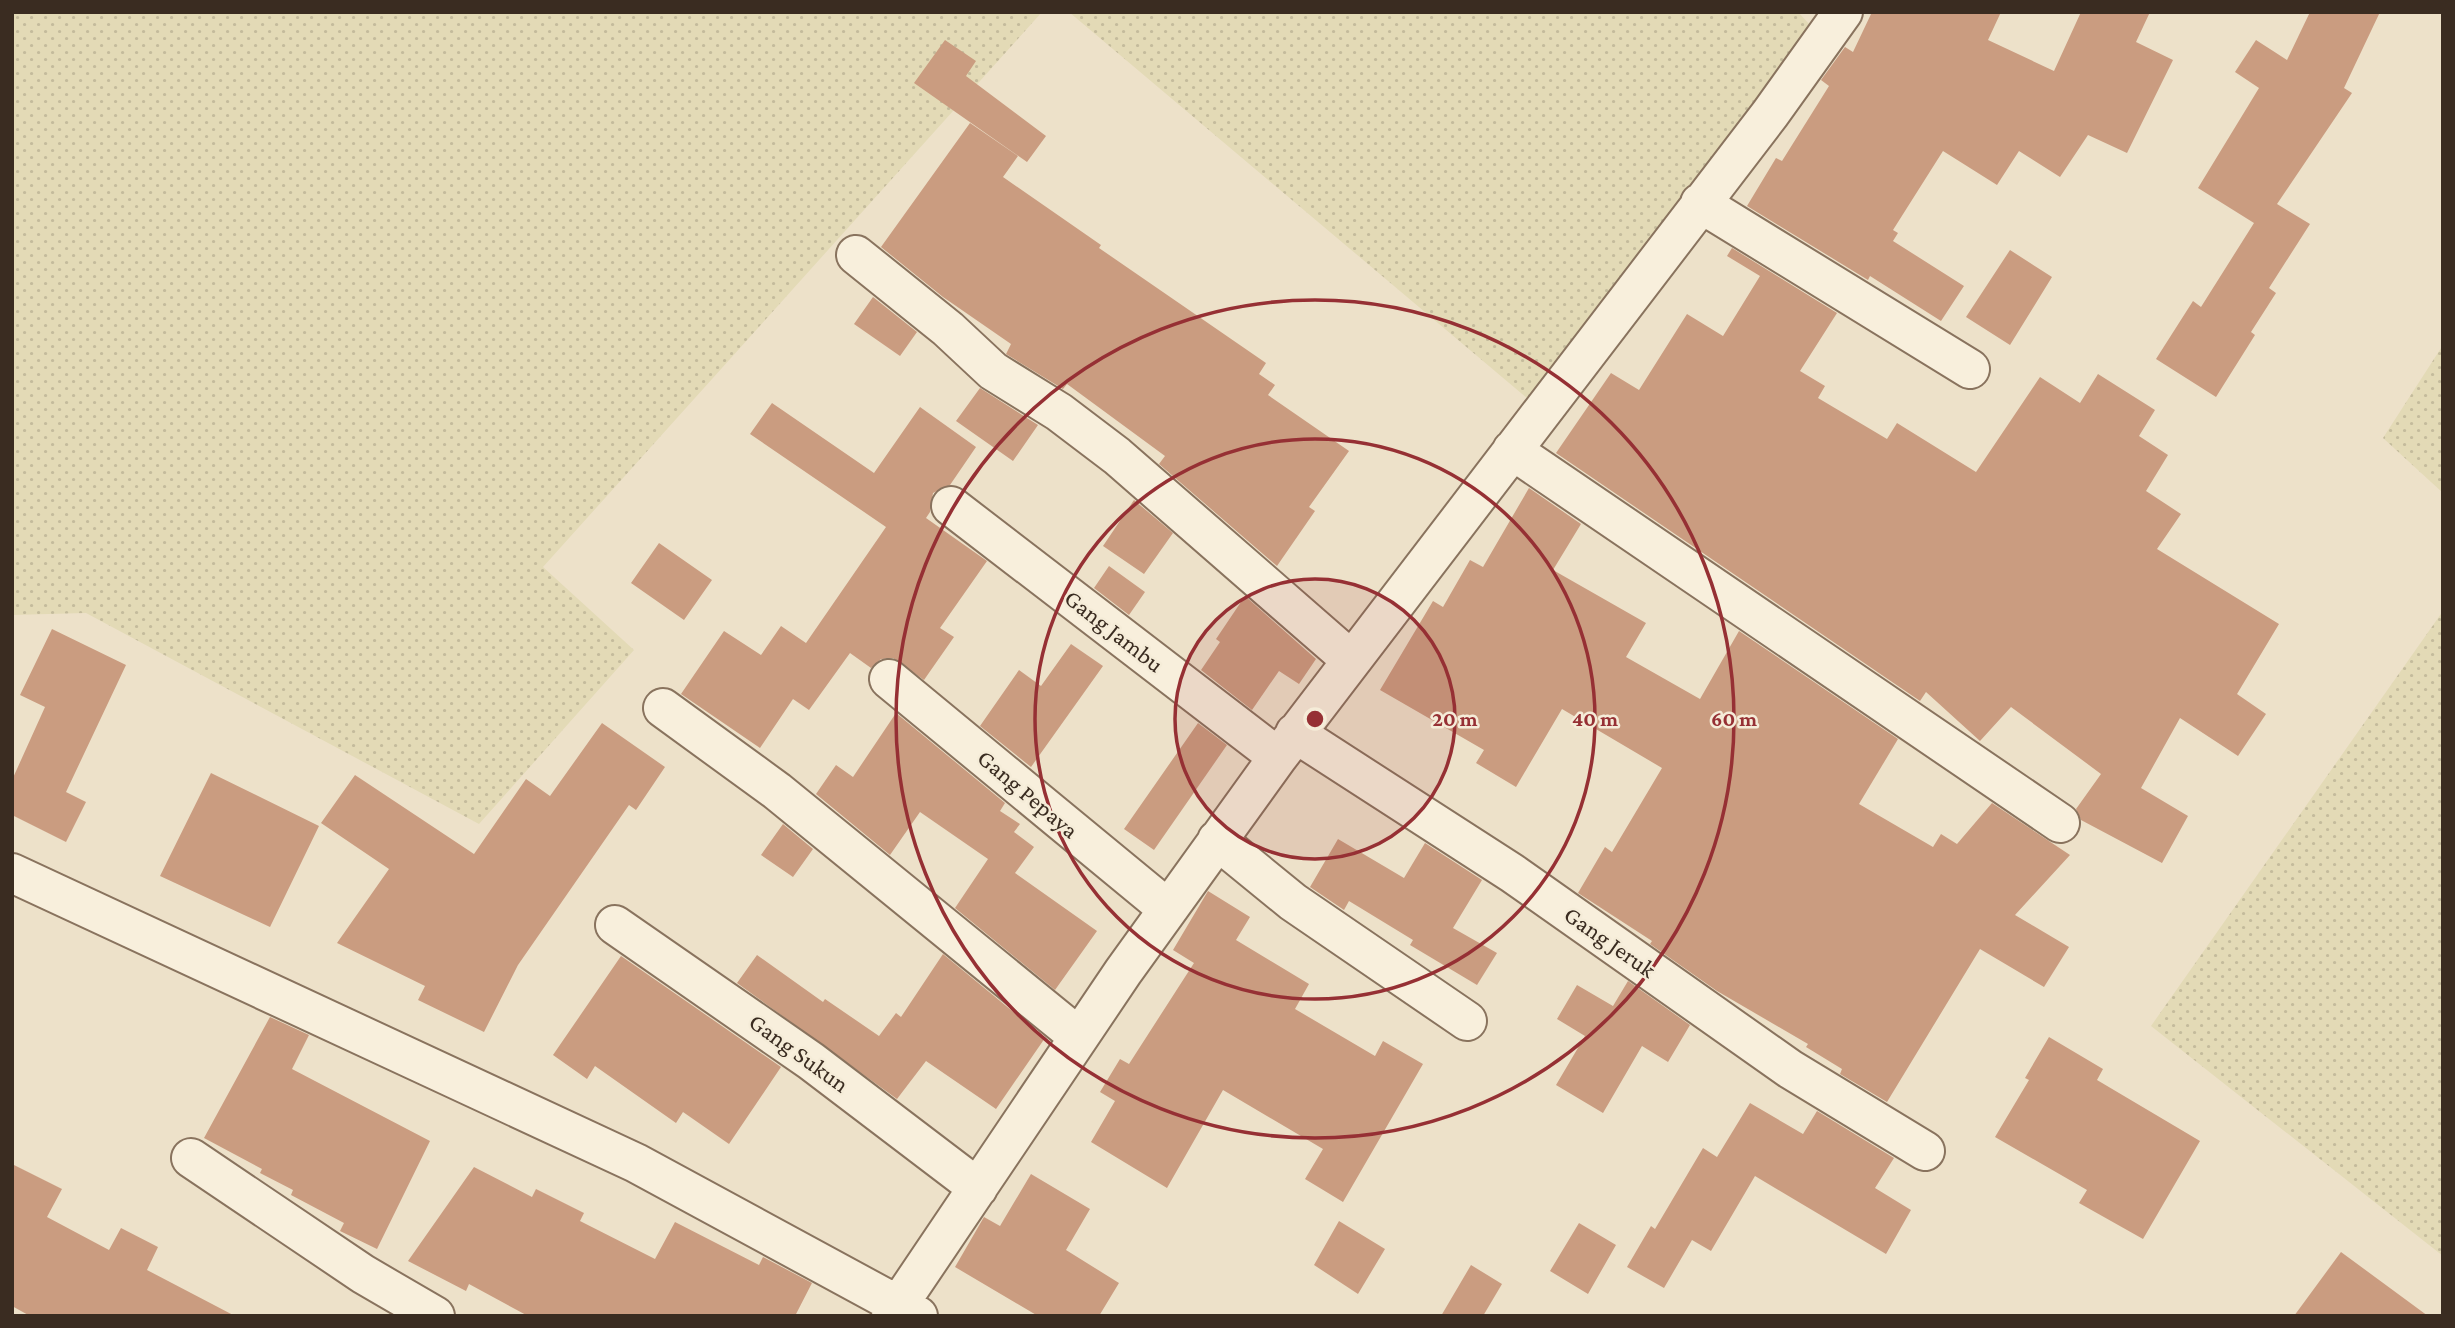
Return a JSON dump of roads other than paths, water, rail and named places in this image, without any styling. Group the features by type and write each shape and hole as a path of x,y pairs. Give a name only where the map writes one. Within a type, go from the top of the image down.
{"street":[{"path":"12,873 636,1163 902,1312 978,1188 1079,1037 1217,840 1350,659 1512,450 1843,12"},
{"path":"1700,203 1970,369"},
{"path":"856,256 948,329 993,371 1059,412 1117,456 1350,659"},
{"path":"1512,450 2060,823"},
{"name":"Gang Jambu","path":"951,506 1287,745"},
{"name":"Gang Pepaya","path":"889,679 1168,909"},
{"path":"663,708 776,791 1079,1037"},
{"name":"Gang Jeruk","path":"1287,745 1512,873 1790,1069 1925,1151"},
{"path":"1217,840 1293,902 1467,1021"},
{"name":"Gang Sukun","path":"615,925 811,1061 978,1188"},
{"path":"191,1158 363,1274 435,1316"}]}
